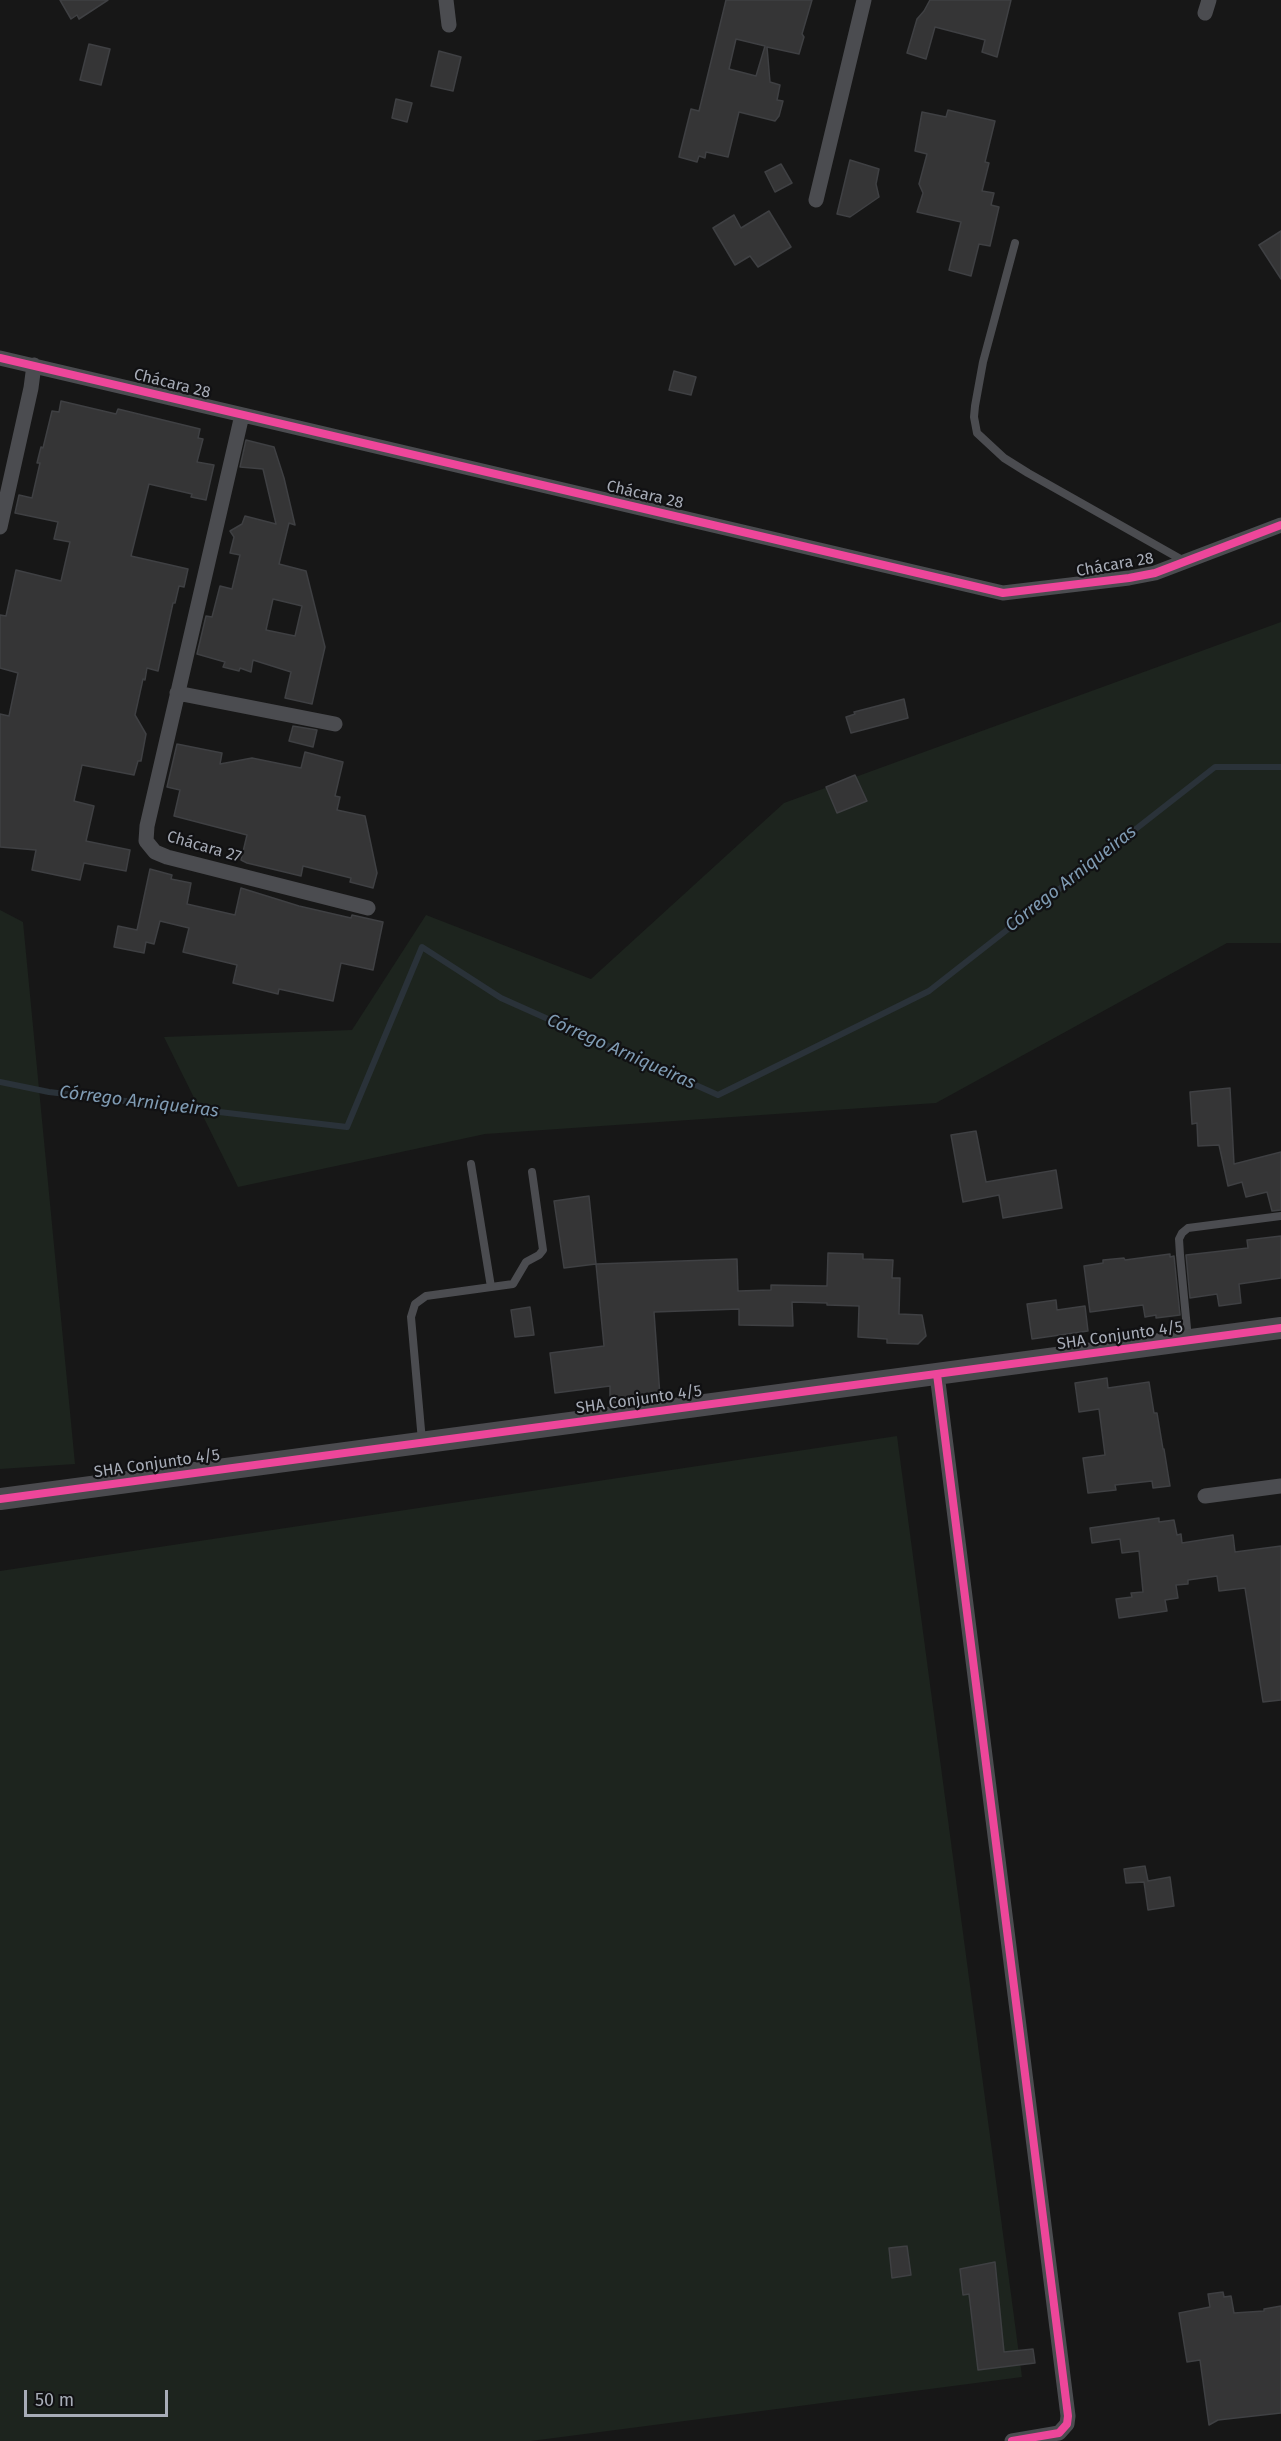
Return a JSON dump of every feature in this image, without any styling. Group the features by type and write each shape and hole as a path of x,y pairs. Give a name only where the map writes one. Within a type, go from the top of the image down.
{"street":[{"path":"446,0 449,26"},
{"path":"816,200 864,0"},
{"name":"Chácara 28","path":"0,358 995,591 1013,593 1155,573 1281,525"},
{"path":"0,527 34,365"},
{"name":"Chácara 27","path":"242,415 147,826 146,841 149,847 167,857 368,908"},
{"path":"177,693 335,724"},
{"name":"SHA Conjunto 4/5","path":"0,1499 1281,1328"},
{"path":"937,1374 1068,2416 1067,2424 1059,2433 1012,2441"},
{"path":"1205,1496 1281,1486"}],"lane":[{"path":"1015,243 983,362 974,417 977,433 1004,458 1028,473 1185,562"},
{"path":"471,1164 490,1287"},
{"path":"422,1443 411,1317 415,1304 426,1296 513,1284 526,1262 543,1250 532,1172"},
{"path":"1189,1340 1180,1255 1182,1233 1188,1228 1281,1216"}],"shaded area":[{"path":"1281,622 1281,943 1227,943 936,1103 485,1134 238,1187 164,1037 352,1030 426,915 591,979 784,803"},
{"path":"0,910 23,922 75,1464 0,1469"},
{"path":"897,1436 1022,2377 531,2441 0,2441 0,1571"}],"building":[{"path":"60,0 108,0 79,19 77,15 71,19"},
{"path":"726,0 812,0 799,54 767,47 770,82 780,85 777,100 783,101 779,116 775,121 739,112 728,157 706,152 705,158 699,156 697,162 679,157 691,109 699,111","holes":["736,39 765,46 756,76 729,69"]},
{"path":"930,0 1011,0 997,57 982,52 985,40 935,27 926,59 907,53 917,19"},
{"path":"89,44 110,49 101,85 80,80"},
{"path":"439,51 461,57 453,91 431,86"},
{"path":"396,99 412,103 407,122 392,118"},
{"path":"948,110 995,121 985,162 989,163 982,191 994,193 991,205 999,207 990,246 979,244 971,276 949,270 961,222 917,212 923,193 919,184 927,154 915,151 922,112 946,117"},
{"path":"850,160 879,169 876,184 879,197 850,217 837,214"},
{"path":"781,164 792,183 775,192 765,172"},
{"path":"769,211 791,247 758,267 750,256 735,265 713,228 734,215 741,228"},
{"path":"1281,231 1281,279 1259,245"},
{"path":"674,371 696,377 691,395 669,390"},
{"path":"61,401 116,414 118,409 200,429 198,438 203,439 197,462 214,465 206,500 191,497 192,494 149,484 131,556 188,569 184,587 179,586 175,603 173,603 158,671 147,668 145,680 143,679 135,715 146,734 141,761 138,761 134,775 82,765 74,801 94,806 86,841 130,850 126,871 84,863 80,880 32,870 36,850 0,847 0,714 9,716 18,673 0,668 0,615 6,616 16,570 61,581 70,542 54,539 58,522 15,513 19,495 32,498 41,447 43,448 52,411 59,412"},
{"path":"246,440 274,447 295,525 289,523 279,564 306,571 325,647 312,704 285,698 291,672 253,660 251,672 240,668 239,671 223,667 225,662 197,654 206,616 212,617 220,586 232,589 240,555 230,553 234,537 230,531 242,524 245,516 276,524 263,469 240,467","holes":["273,599 302,606 295,636 266,630"]},
{"path":"904,699 908,718 851,733 846,717 855,714 854,712"},
{"path":"293,726 317,730 313,747 289,741"},
{"path":"177,744 222,753 220,764 252,758 301,768 305,752 343,762 335,796 340,797 337,810 365,816 377,873 373,888 350,882 351,878 303,866 301,876 247,863 241,860 247,835 174,816 180,790 167,787"},
{"path":"855,775 867,801 837,813 826,787"},
{"path":"150,869 172,875 171,879 191,883 187,904 235,915 241,888 299,906 351,918 352,915 383,922 373,970 341,963 333,1001 279,989 278,994 233,983 237,965 183,952 189,928 160,921 154,944 146,942 144,953 114,947 118,926 137,930"},
{"path":"1230,1088 1234,1164 1281,1152 1281,1210 1272,1211 1267,1192 1246,1197 1242,1182 1228,1186 1219,1145 1198,1146 1197,1123 1192,1124 1190,1092"},
{"path":"976,1131 986,1182 1056,1170 1062,1208 1003,1218 999,1195 963,1202 951,1135"},
{"path":"589,1196 596,1264 564,1268 554,1201"},
{"path":"1281,1236 1281,1278 1239,1284 1241,1303 1219,1306 1217,1294 1190,1298 1186,1255 1248,1248 1247,1240"},
{"path":"828,1253 863,1254 863,1259 893,1260 892,1278 900,1278 899,1314 922,1315 926,1336 918,1344 887,1343 887,1339 858,1337 859,1306 827,1305 827,1303 792,1302 793,1326 739,1325 739,1309 654,1312 660,1396 610,1403 610,1386 555,1393 550,1353 604,1346 596,1264 737,1259 738,1291 771,1290 771,1285 827,1286"},
{"path":"1170,1254 1170,1257 1174,1256 1180,1315 1145,1317 1143,1305 1090,1312 1084,1266 1103,1263 1103,1260 1124,1258 1125,1260"},
{"path":"1056,1300 1057,1310 1085,1306 1088,1331 1032,1339 1027,1304"},
{"path":"530,1307 534,1335 515,1337 511,1310"},
{"path":"1107,1378 1108,1388 1149,1382 1170,1486 1153,1488 1152,1481 1115,1485 1116,1490 1088,1493 1083,1458 1105,1455 1099,1409 1079,1412 1075,1383"},
{"path":"1159,1518 1159,1522 1174,1520 1177,1535 1181,1534 1182,1543 1233,1535 1235,1552 1281,1546 1281,1700 1263,1702 1245,1588 1219,1591 1217,1576 1188,1580 1188,1584 1176,1585 1178,1598 1165,1600 1167,1611 1119,1618 1116,1599 1132,1597 1131,1593 1143,1592 1139,1551 1122,1553 1120,1539 1092,1543 1090,1528"},
{"path":"1145,1866 1148,1881 1170,1877 1174,1906 1148,1910 1144,1882 1126,1883 1124,1869"},
{"path":"907,2246 911,2275 892,2278 889,2248"},
{"path":"995,2262 1004,2352 1033,2349 1035,2363 978,2370 969,2294 963,2295 960,2269"},
{"path":"1223,2292 1224,2297 1231,2296 1234,2313 1264,2311 1264,2309 1281,2306 1281,2413 1218,2420 1209,2425 1200,2360 1187,2362 1179,2313 1210,2307 1208,2294"}],"waterway":[{"name":"Córrego Arniqueiras","path":"0,1082 49,1092 347,1127 422,947 501,998 718,1095 929,991 1215,767 1281,767"}],"cycle path":[{"path":"0,358 1003,593 1155,573 1281,525"},
{"path":"0,1499 1281,1328"},
{"path":"937,1374 1068,2416 1067,2424 1059,2433 1012,2441"}]}
